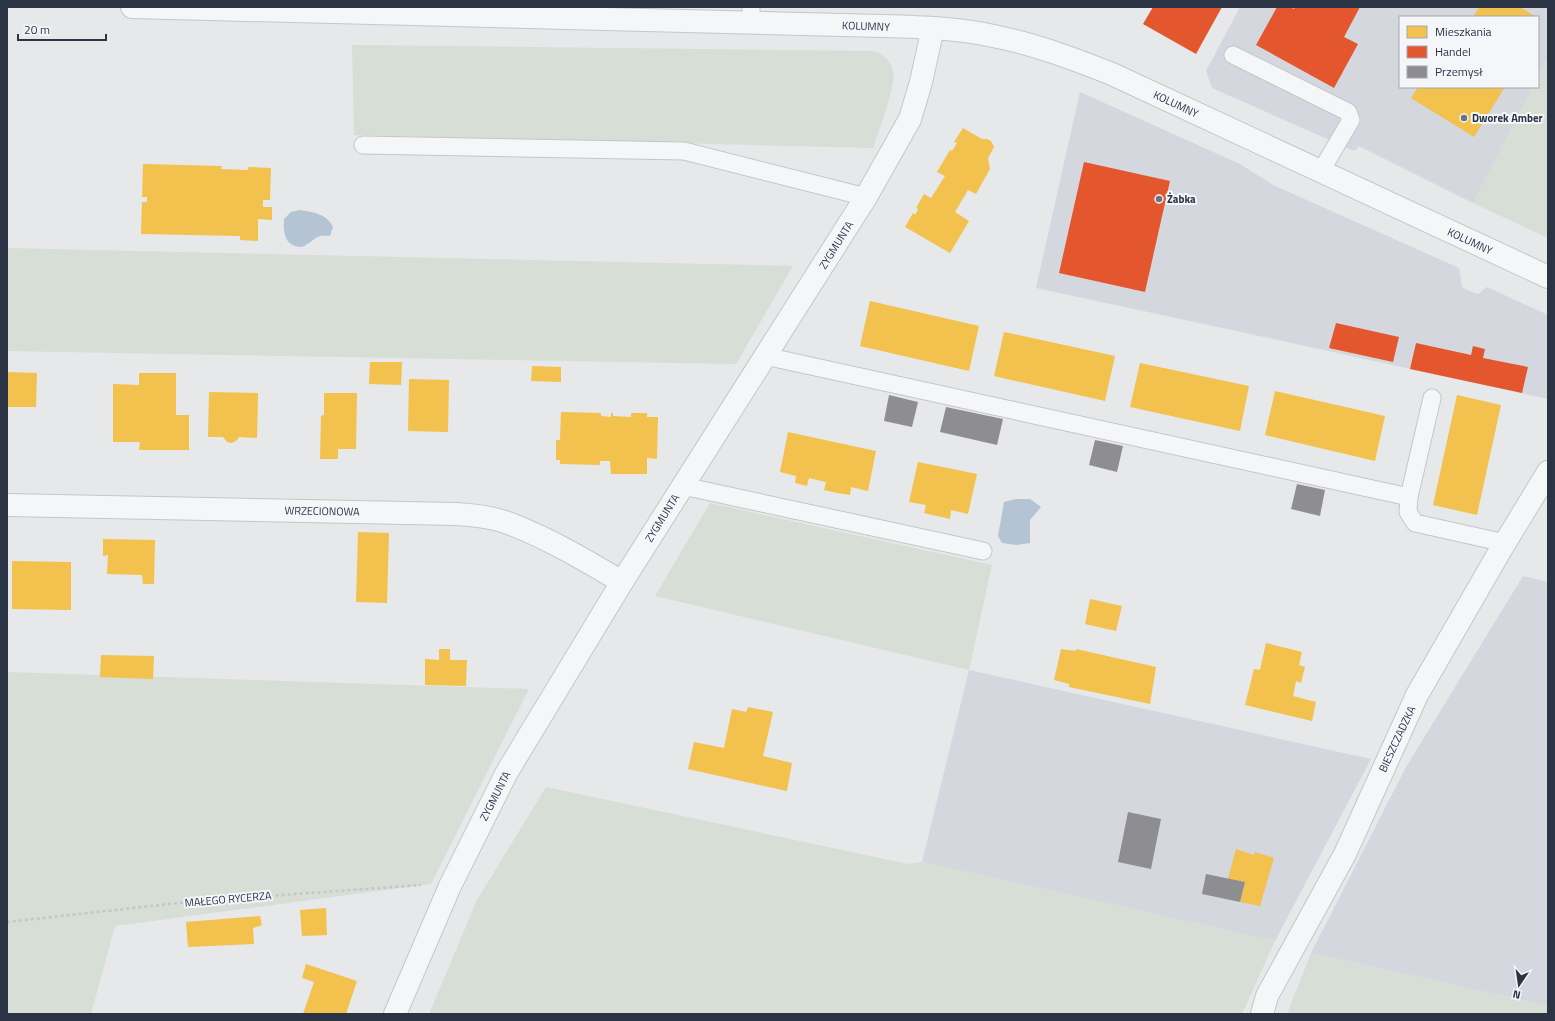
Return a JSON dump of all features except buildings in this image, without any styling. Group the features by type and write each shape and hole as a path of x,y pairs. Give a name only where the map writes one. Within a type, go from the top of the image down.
{"street":[{"name":"KOLUMNY","path":"132,7 751,15 933,28 996,36 1067,56 1112,74 1548,277"},
{"name":"ZYGMUNTA","path":"395,1014 450,886 507,772 622,582 866,197 910,119 921,82 933,28"},
{"name":"BIESZCZADZKA","path":"1262,1014 1267,996 1344,854 1417,695 1548,472"},
{"name":"WRZECIONOWA","path":"7,505 456,514 482,516 507,522 573,553 622,582"}],"lane":[{"path":"1233,55 1348,112 1351,120 1321,171"},
{"path":"362,145 684,151 866,197"},
{"path":"765,356 1409,497"},
{"path":"1432,398 1409,497 1408,512 1415,523 1505,543"},
{"path":"683,486 983,551"}],"path":[{"name":"MAŁEGO RYCERZA","path":"7,922 197,901 430,884 450,886"}],"shaded area":[{"path":"1240,7 1548,7 1548,57 1539,74 1539,16 1399,16 1399,88 1532,88 1473,203 1359,146 1354,151 1212,88 1206,71"},
{"path":"352,45 872,51 883,55 888,60 892,67 893,77 886,108 873,148 354,135"},
{"path":"1548,57 1548,238 1473,203 1532,88 1539,88 1539,74"},
{"path":"1080,92 1240,164 1273,185 1459,268 1462,287 1469,291 1478,294 1487,287 1548,315 1548,399 1036,288"},
{"path":"7,248 793,266 736,364 7,351"},
{"path":"710,503 992,565 969,670 655,596"},
{"path":"1523,576 1548,582 1548,1006 1311,953 1406,767"},
{"path":"969,670 1371,759 1275,941 922,862"},
{"path":"7,672 529,689 431,884 115,926 91,1014 7,1014"},
{"path":"546,787 908,864 922,862 1275,941 1242,1014 429,1014 477,900"},
{"path":"1311,953 1548,1006 1548,1014 1287,1014"}],"water":[{"path":"300,210 319,214 327,219 333,227 330,236 325,235 318,237 302,247 292,245 286,238 284,219 291,212"},
{"path":"1016,499 1030,499 1041,507 1030,520 1030,543 1017,545 1002,543 998,536 1004,502"}],"place":[{"name":"Dworek Amber","path":"1464,118"},
{"name":"Żabka","path":"1159,199"}]}
